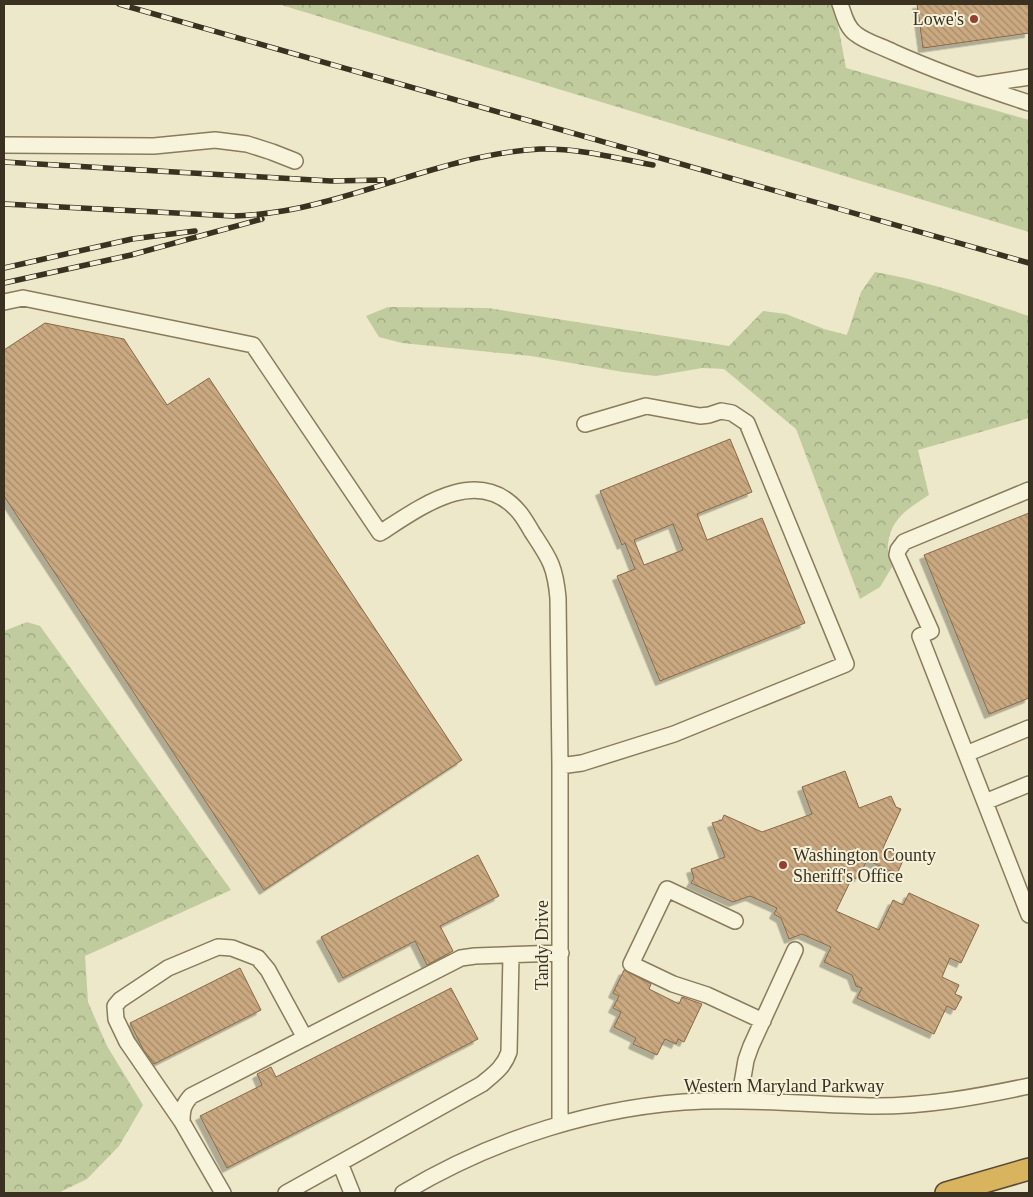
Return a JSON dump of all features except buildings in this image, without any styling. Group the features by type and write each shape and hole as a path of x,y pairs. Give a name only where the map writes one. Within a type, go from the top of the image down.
{"highway":[{"path":"946,1193 1029,1169"}],"street":[{"path":"840,4 848,25 855,33 933,70 1029,103"},
{"path":"975,86 1029,77"},
{"path":"4,145 154,146 216,140 247,144 295,161"},
{"name":"Tandy Drive","path":"4,302 23,298 253,345 380,533 416,510 441,497 472,490 503,498 519,512 551,560 556,576 560,766 560,1123"},
{"path":"560,766 582,763 674,734 846,664 748,423 732,413 721,411 700,416 646,406 585,424"},
{"path":"1029,490 904,542 897,555 931,631 920,636 1029,915"},
{"path":"966,754 1029,728"},
{"path":"985,802 1029,784"},
{"path":"734,920 667,889 631,964 673,984 707,995 763,1021"},
{"path":"223,1193 182,1122 123,1034 116,1019 115,1006 120,1000 168,968 218,947 232,948 258,958 268,970 305,1038"},
{"path":"739,1101 746,1060 795,950"},
{"path":"182,1122 182,1110 191,1096 461,958 561,953"},
{"path":"286,1193 482,1084 500,1070 510,1052 511,955"},
{"name":"Western Maryland Parkway","path":"403,1193 428,1178 468,1159 560,1123 652,1106 702,1101 870,1106 920,1104 981,1096 1029,1086"},
{"path":"340,1163 352,1193"}],"green space":[{"path":"278,4 834,4 846,68 1029,120 1029,232"},
{"path":"875,272 933,285 1029,316 1029,418 918,450 929,495 908,509 897,520 888,544 892,567 880,587 860,599 796,429 724,369 702,368 656,376 531,356 402,343 379,337 366,316 388,307 488,308 729,346 763,311 786,314 824,329 847,335 861,292"},
{"path":"27,622 40,626 231,890 85,956 88,1002 107,1046 143,1105 119,1146 87,1179 58,1193 4,1193 4,631"}],"railway":[{"path":"119,4 1029,263"},
{"path":"4,204 233,216 275,212 306,206 344,197 455,163 511,152 540,149 568,150 653,165"},
{"path":"4,162 331,181 384,180"},
{"path":"4,283 131,255 262,219"},
{"path":"4,268 132,239 195,231"}],"place":[{"name":"Lowe's","path":"974,19"},
{"name":"Washington County Sheriff's Office","path":"783,865"}]}
